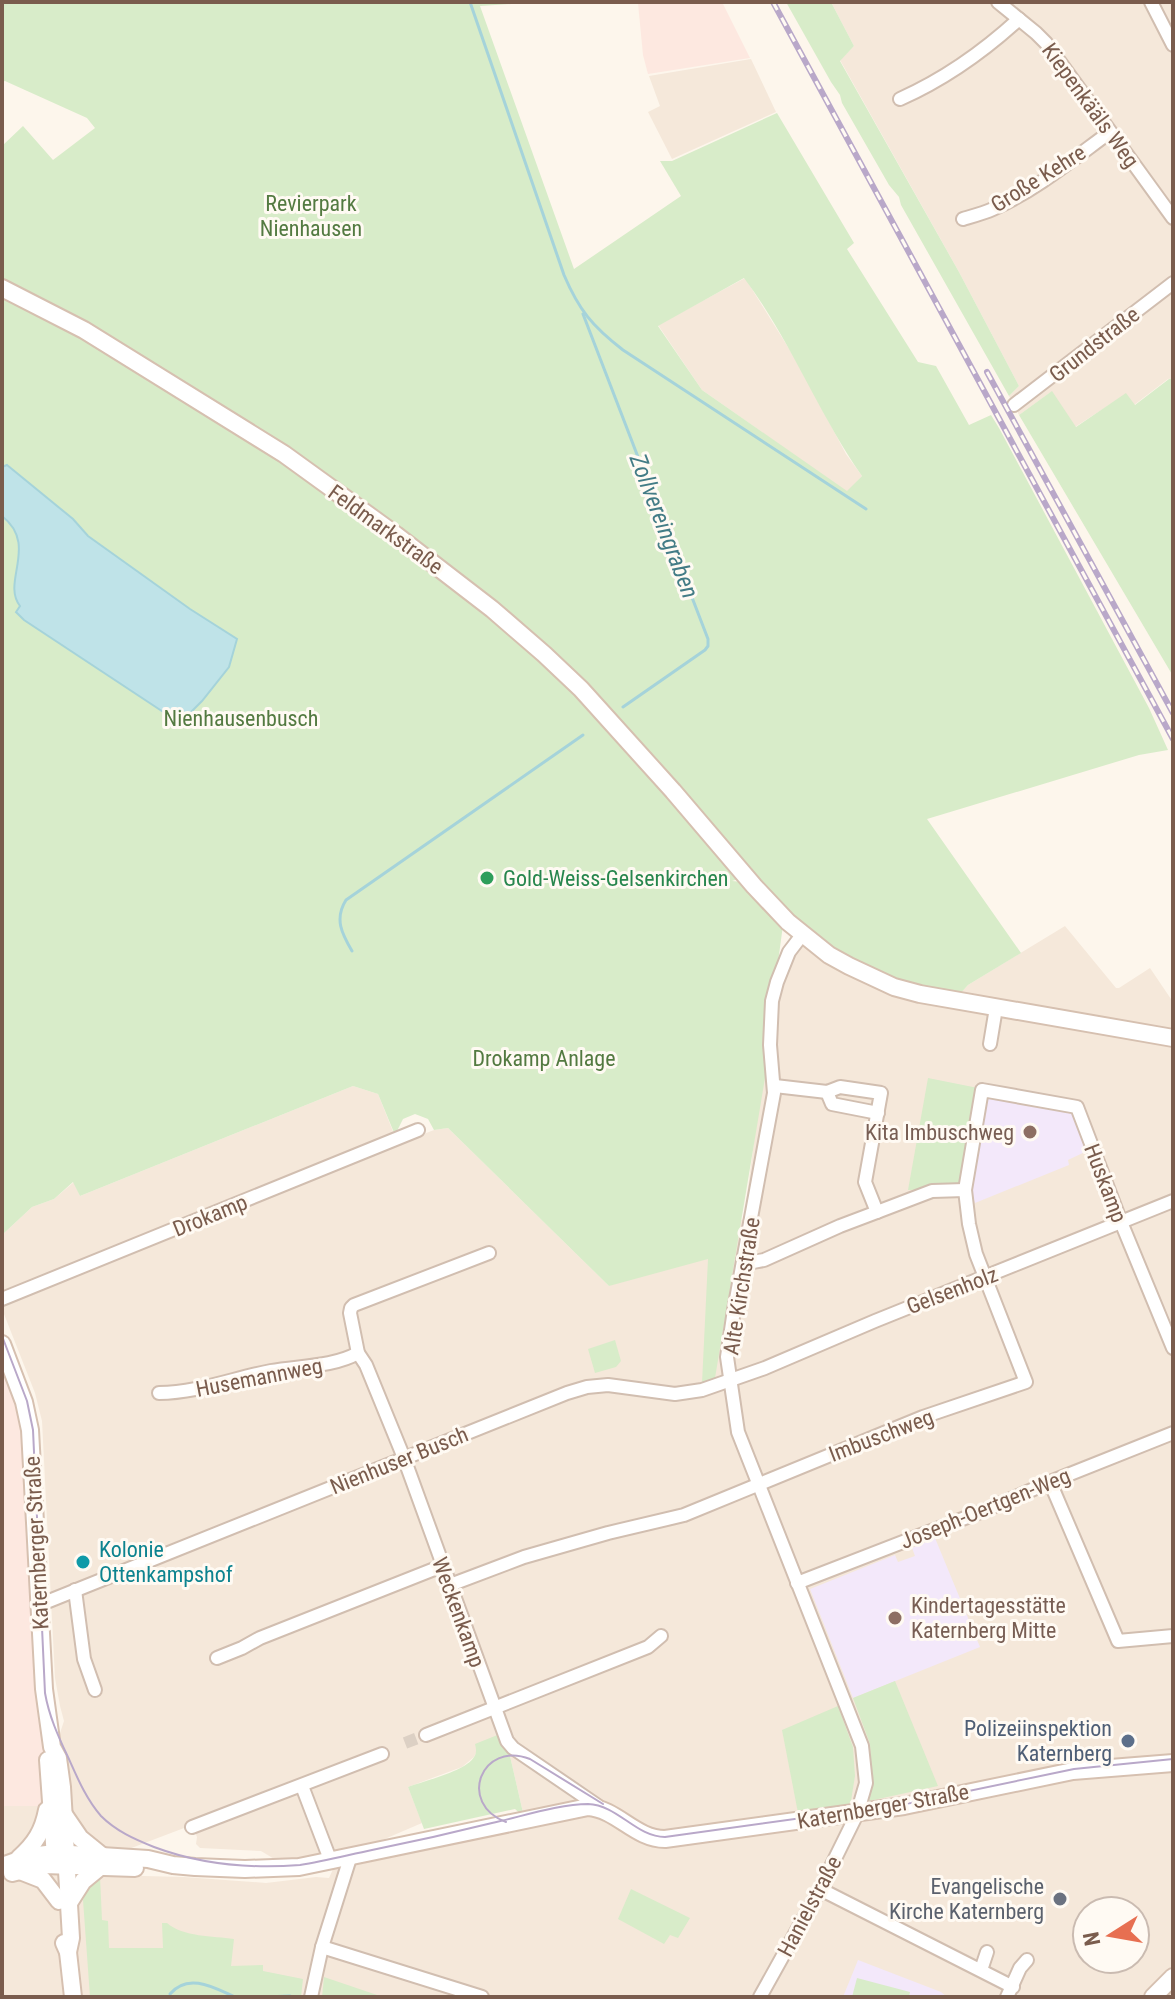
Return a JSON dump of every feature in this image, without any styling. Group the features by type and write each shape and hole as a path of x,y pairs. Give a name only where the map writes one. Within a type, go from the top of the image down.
{"main road":[{"name":"Feldmarkstraße","path":"2,288 84,330 284,454 492,609 581,689 754,886 802,935 829,955 894,987 940,999 1173,1038"},
{"name":"Katernberger Straße","path":"2,1344 29,1421 44,1689 52,1747 58,1758 65,1816 61,1859"},
{"name":"Katernberger Straße","path":"52,1747 48,1758 50,1789 61,1859"},
{"name":"Katernberger Straße","path":"600,1808 646,1835 659,1839 857,1814 1073,1771 1173,1763"},
{"path":"2,1876 41,1832 50,1789"},
{"path":"12,1865 39,1866 61,1859 148,1859 173,1865 299,1867 573,1809 600,1808"},
{"path":"65,1816 100,1861"},
{"path":"61,1859 62,1930 73,1997"},
{"path":"64,1902 100,1861"},
{"path":"12,1865 43,1880 64,1902"},
{"path":"1153,1997 1173,1977"}],"street":[{"name":"Kiepenkääls Weg","path":"998,2 1046,43 1173,218"},
{"path":"1151,2 1173,45"},
{"path":"900,99 962,66 1019,19"},
{"name":"Große Kehre","path":"963,219 993,209 1019,195 1110,132"},
{"name":"Grundstraße","path":"1014,405 1173,283"},
{"name":"Alte Kirchstraße","path":"802,935 789,952 773,994 770,1045 775,1086 727,1357 738,1432 862,1746 866,1783 857,1814"},
{"path":"990,1044 996,1008"},
{"path":"775,1086 827,1092 840,1087 881,1093 865,1182 877,1212"},
{"name":"Imbuschweg","path":"450,1585 524,1557 684,1515 923,1417 1026,1382 976,1254 969,1224 965,1190 982,1090"},
{"name":"Huskamp","path":"982,1090 1077,1107 1173,1348"},
{"path":"827,1092 832,1104 878,1113"},
{"name":"Drokamp","path":"2,1299 418,1130"},
{"path":"743,1260 764,1260 840,1226 932,1191 965,1190"},
{"name":"Gelsenholz","path":"730,1380 1173,1201"},
{"path":"404,1458 366,1365 358,1353 351,1308 489,1253"},
{"name":"Husemannweg","path":"159,1393 182,1393 270,1372 342,1361 358,1353"},
{"name":"Nienhuser Busch","path":"39,1605 547,1400 587,1387 620,1385 675,1394 702,1390 730,1380"},
{"name":"Joseph-Oertgen-Weg","path":"797,1583 1173,1433"},
{"name":"Weckenkamp","path":"404,1458 507,1741 527,1757"},
{"path":"1050,1482 1118,1641 1173,1636"},
{"path":"217,1658 442,1566"},
{"path":"75,1590 84,1659 95,1690"},
{"path":"426,1735 648,1647 661,1636"},
{"path":"192,1827 382,1754"},
{"name":"Katernberger Straße","path":"527,1757 600,1808"},
{"path":"302,1786 331,1862"},
{"name":"Hanielstraße","path":"760,1997 820,1889 857,1814"},
{"path":"311,1997 322,1947 350,1858"},
{"path":"820,1889 981,1970 1010,1992 1020,1968 1027,1960"},
{"path":"322,1947 482,1997"},
{"path":"981,1970 987,1952"}],"shaded area":[{"path":"722,2 750,58 648,74 638,3"},
{"path":"831,2 1173,2 1173,378 1134,405 1126,394 1075,427 1051,392 1019,415 1009,396 1019,386 840,60 854,46"},
{"path":"751,59 776,112 672,159 648,112 660,106 649,76"},
{"path":"745,278 796,360 846,454 862,476 847,492 702,390 658,325"},
{"path":"1065,926 1116,988 1150,968 1173,1002 1173,1997 2,1997 2,1806 58,1806 52,1757 64,1721 55,1678 42,1421 35,1393 2,1309 2,1235 32,1207 54,1199 74,1182 80,1196 353,1086 378,1094 398,1144 448,1128 609,1286 710,1231 744,1219 775,979 802,939 957,996 968,985","holes":["476,1753 510,1756 524,1817 607,1808 335,1865 329,1878 266,1883 104,1875 92,1863 192,1825 197,1837 196,1844 200,1848 261,1851 286,1866 352,1853 422,1823 408,1787 462,1767"]},
{"name":"Kita Imbuschweg","path":"984,1094 1075,1112 1087,1151 1068,1160 1069,1165 975,1203 971,1190"},
{"path":"2,1355 23,1412 58,1806 2,1806"},
{"name":"Kindertagesstätte Katernberg Mitte","path":"935,1538 980,1647 853,1698 810,1589 895,1555 898,1562 915,1556 912,1548"},
{"path":"858,1960 941,1992 947,1997 843,1997"}],"green space":[{"path":"2,2 541,2 480,6 574,269 681,196 660,161 672,161 777,113 854,243 847,249 918,362 936,366 969,425 991,415 999,428 1149,708 1168,750 1139,755 927,819 1021,953 968,985 958,996 919,991 851,964 745,877 732,881 742,882 783,925 767,1066 715,1378 702,1383 708,1259 609,1286 448,1128 434,1130 428,1119 415,1114 403,1119 395,1135 378,1094 353,1086 80,1196 73,1182 54,1199 32,1207 2,1235 2,146 23,126 53,160 95,128 87,118 2,82","holes":["744,278 862,476 847,491 702,390 658,326"]},
{"path":"786,2 831,2 854,46 840,61 959,272 1019,386 1009,396 899,197 889,185"},
{"path":"1173,378 1173,676 1019,415 1052,391 1076,427 1126,393 1135,405"},
{"path":"928,1078 978,1088 963,1188 908,1190"},
{"path":"615,1340 621,1361 616,1367 595,1373 588,1349"},
{"path":"895,1681 938,1786 869,1801 872,1787 870,1744 853,1698"},
{"path":"838,1706 853,1747 855,1776 851,1801 847,1806 820,1818 798,1813 782,1730"},
{"path":"500,1734 510,1756 524,1817 515,1809 424,1829 408,1787 463,1767 475,1755 475,1744"},
{"path":"100,1876 102,1920 108,1921 109,1948 163,1948 162,1923 190,1933 234,1939 231,1966 263,1965 263,1971 303,1979 301,1997 90,1997 83,1900 88,1886"},
{"path":"631,1889 690,1918 678,1938 670,1935 664,1944 618,1919"},
{"path":"324,1977 383,1997 322,1997"},
{"path":"857,1978 910,1992 909,1997 852,1997"}],"water":[{"path":"7,465 73,519 88,536 237,639 229,667 180,723 16,612 20,606 14,586 18,539 13,527 2,516 2,467"}],"waterway":[{"name":"Zollvereingraben","path":"470,2 564,275 588,317 623,350 866,509"},
{"name":"Zollvereingraben","path":"583,314 708,639 705,650 623,707"},
{"name":"Zollvereingraben","path":"352,951 340,920 346,900 583,735"},
{"path":"170,1994 177,1987 193,1983 210,1986 235,1997"},
{"path":"265,1997 290,1996"}],"tunnel":[{"path":"405,1743 426,1735"}],"tram line":[{"path":"2,1336 27,1401 33,1430 45,1693 49,1710 78,1780 96,1809 119,1830 154,1847 190,1858 226,1864 300,1865 553,1808 588,1804 609,1810 645,1832 665,1837 911,1803 1074,1769 1173,1759"},
{"path":"506,1822 491,1813 482,1802 479,1789 481,1777 488,1766 499,1758 513,1756 530,1759 603,1804"}],"railway":[{"path":"773,2 1173,739"},
{"path":"987,372 1173,713"}],"place":[{"name":"Gold-Weiss-Gelsenkirchen","path":"487,878"},
{"name":"Kita Imbuschweg","path":"1030,1132"},
{"name":"Kolonie Ottenkampshof","path":"83,1562"},
{"name":"Kindertagesstätte Katernberg Mitte","path":"895,1618"},
{"name":"Polizeiinspektion Katernberg","path":"1128,1741"},
{"name":"Evangelische Kirche Katernberg","path":"1060,1899"}],"park label":[{"name":"Revierpark Nienhausen","path":"311,216"},
{"name":"Nienhausenbusch","path":"241,718"},
{"name":"Drokamp Anlage","path":"544,1058"}]}
